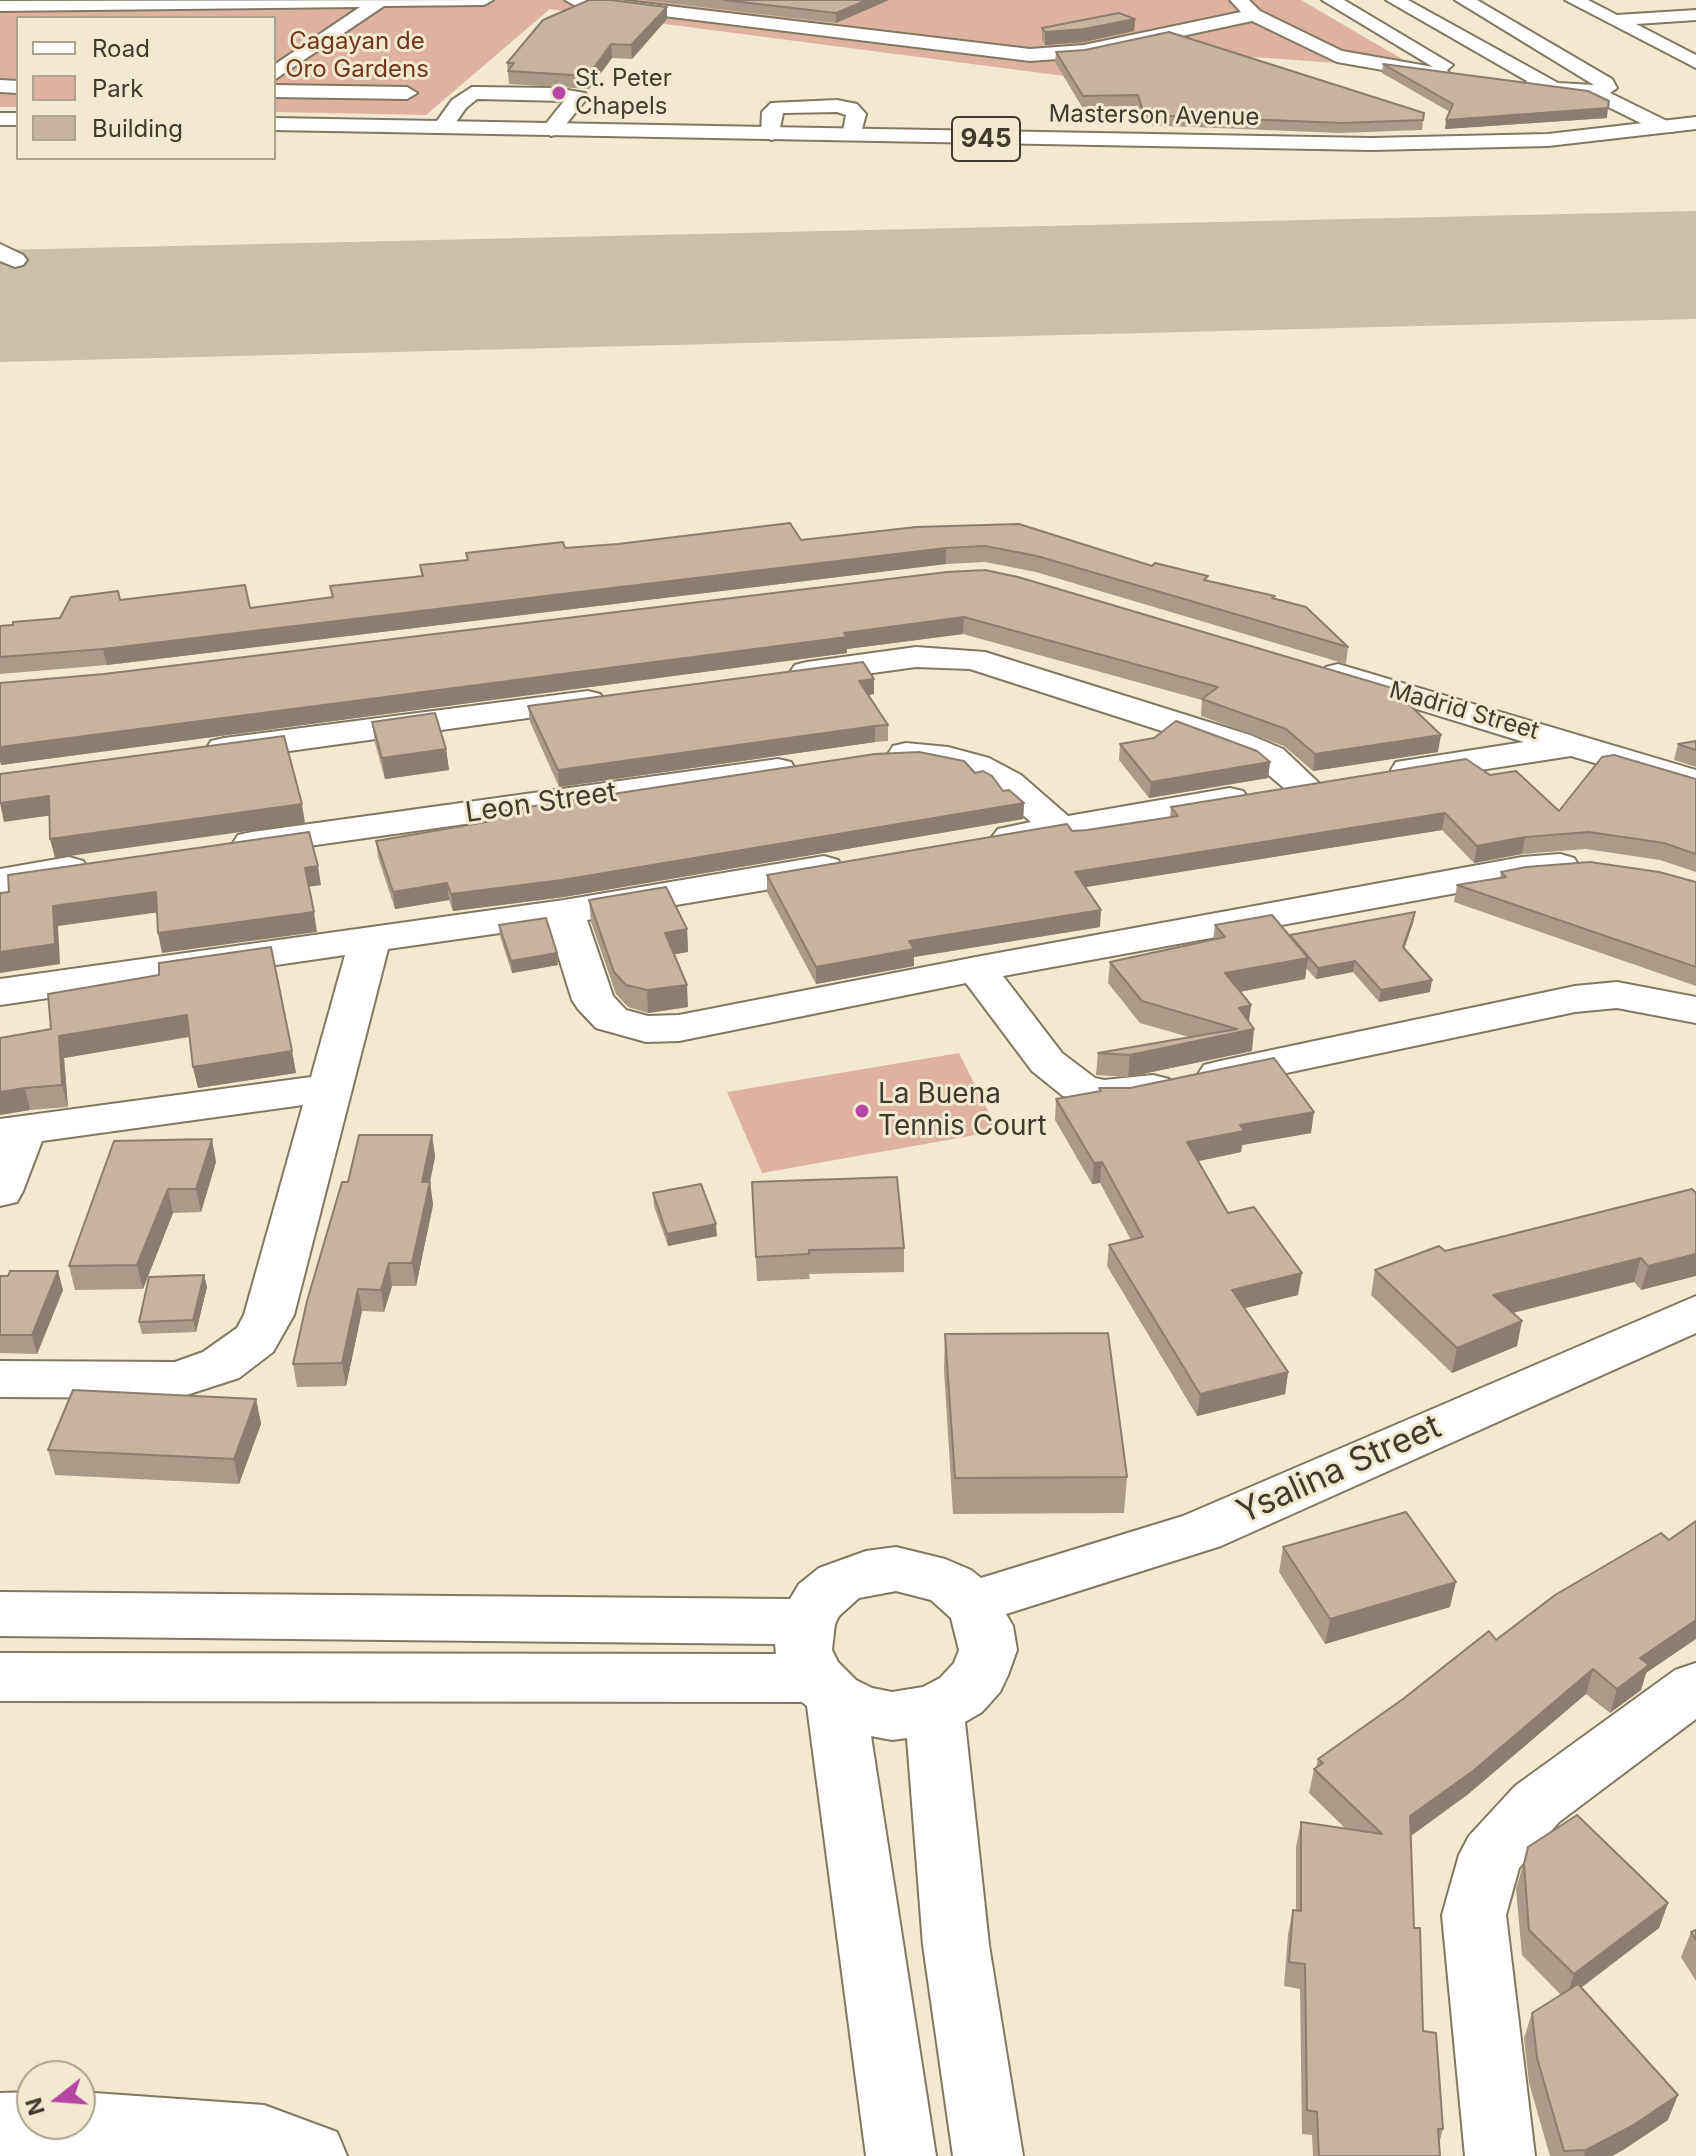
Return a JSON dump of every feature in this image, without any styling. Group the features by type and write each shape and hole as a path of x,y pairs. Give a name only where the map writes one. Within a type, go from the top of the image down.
{"street":[{"path":"0,6 484,0"},
{"path":"574,0 1030,55 1084,51 1254,15"},
{"path":"1239,0 1254,15 1337,56 1463,77 1331,0"},
{"path":"1395,0 1555,89"},
{"path":"1464,0 1605,83 1607,88 1592,92 1509,83"},
{"path":"1574,0 1686,52 1696,62"},
{"path":"276,73 379,2"},
{"path":"1614,20 1696,15"},
{"path":"276,91 407,93"},
{"path":"1592,92 1666,128"},
{"path":"442,128 451,112 472,93 578,97 551,130"},
{"path":"771,134 772,112 778,107 822,105 850,108 856,114 852,136"},
{"name":"Masterson Avenue","path":"276,124 1264,144 1464,143 1575,138 1696,123"},
{"path":"774,676 916,657 973,659 1237,743 1319,783 984,842"},
{"name":"Madrid Street","path":"1309,666 1579,744 1696,782"},
{"path":"190,754 616,697"},
{"path":"1380,774 1579,744"},
{"path":"875,756 919,754 976,766 1008,783 1061,829"},
{"name":"Leon Street","path":"218,848 813,765"},
{"path":"0,992 564,912 859,862"},
{"path":"0,881 109,863"},
{"path":"564,912 593,1000 611,1019 646,1029 679,1028 976,969 1522,869 1586,864 1601,866"},
{"path":"0,1379 177,1380 221,1365 255,1340 269,1315 370,939"},
{"path":"976,969 1047,1062 1079,1087 1103,1094 1128,1093 1575,999 1617,995 1696,1010"},
{"path":"0,1191 11,1131 331,1088"},
{"name":"Ysalina Street","path":"972,1603 1202,1531 1696,1313"},
{"path":"0,1677 825,1688 861,1710 892,1716 934,1710 961,1695 979,1675 988,1650 984,1626 972,1603 951,1585 925,1574 896,1569 866,1573 839,1583 819,1600 806,1622 803,1650 825,1688 901,2156"},
{"path":"0,1614 806,1622"},
{"path":"1500,2156 1474,1915 1491,1855 1537,1804 1696,1687"},
{"path":"934,1710 956,1945 988,2156"},
{"path":"0,2126 84,2125 264,2139 312,2156"}],"green space":[{"name":"Cagayan de Oro Gardens","path":"0,0 1301,0 1402,59 1337,63 1181,52 1072,77 550,9 426,115 276,112 276,16 16,16 16,107 0,107"},
{"name":"La Buena Tennis Court","path":"959,1053 998,1131 762,1173 727,1092"}],"building":[{"path":"589,0 667,7 631,45 611,44 588,76 508,71 514,63 507,63 543,20"},
{"path":"724,0 867,0 836,13"},
{"path":"1119,13 1135,19 1084,29 1045,32 1042,28"},
{"path":"1169,32 1424,113 1423,120 1342,123 1144,115 1138,95 1083,96 1056,52 1085,50"},
{"path":"1383,64 1588,91 1609,101 1608,108 1446,120 1453,104"},
{"path":"790,523 801,540 916,527 1019,524 1152,566 1155,563 1208,576 1204,580 1275,596 1272,598 1306,607 1348,647 1037,556 985,546 946,548 103,649 0,657 0,626 60,618 71,597 118,591 120,600 245,585 250,608 333,597 330,586 423,576 420,565 468,560 466,553 563,542 565,548 618,544"},
{"path":"985,570 1018,577 1392,688 1441,735 1315,754 1286,729 1202,699 1218,687 964,617 844,633 847,637 0,747 0,683 104,674 947,572"},
{"path":"863,662 874,679 859,681 888,725 558,770 528,706"},
{"path":"435,713 446,749 382,758 372,722"},
{"path":"1176,721 1257,751 1270,762 1151,782 1120,744 1154,738"},
{"path":"284,736 302,804 50,839 49,796 0,803 0,774"},
{"path":"1696,741 1696,750 1678,744"},
{"path":"919,752 964,761 975,773 983,771 992,776 1003,791 1009,790 1024,803 562,880 451,894 447,883 393,892 376,841 491,821 488,813 875,754"},
{"path":"1614,755 1696,779 1696,854 1664,843 1589,832 1525,837 1477,846 1445,813 1075,872 1101,910 909,941 914,949 816,967 767,875 1067,824 1072,831 1087,830 1178,816 1171,807 1466,759 1490,775 1516,771 1559,811 1602,757"},
{"path":"309,832 318,866 305,868 314,912 158,933 156,892 53,906 55,944 0,952 0,893 9,892 8,875"},
{"path":"1590,862 1659,872 1696,882 1696,967 1457,885 1506,877 1501,872 1526,867"},
{"path":"666,887 687,929 665,933 687,985 647,990 626,985 614,972 589,900"},
{"path":"1415,912 1403,947 1432,980 1381,990 1355,961 1318,968 1290,935"},
{"path":"1272,915 1308,958 1225,973 1251,1005 1239,1008 1254,1029 1130,1055 1098,1053 1237,1029 1142,1001 1110,962 1225,937 1215,925"},
{"path":"546,918 557,953 511,961 499,925"},
{"path":"271,947 292,1051 193,1067 187,1015 59,1036 62,1085 0,1092 0,1038 51,1029 48,994 159,975 159,963"},
{"path":"1274,1058 1314,1112 1240,1125 1244,1131 1187,1142 1228,1213 1254,1207 1302,1273 1232,1290 1288,1372 1200,1394 1109,1245 1143,1237 1102,1162 1094,1163 1056,1099 1101,1091 1099,1088 1130,1088"},
{"path":"359,1135 432,1135 422,1182 430,1182 412,1263 389,1263 381,1290 358,1289 342,1363 293,1364 307,1301 342,1182 348,1182"},
{"path":"212,1139 196,1189 168,1189 137,1265 69,1266 114,1141"},
{"path":"897,1177 904,1248 809,1250 809,1254 756,1257 752,1182"},
{"path":"701,1184 716,1224 667,1234 653,1193"},
{"path":"1692,1189 1696,1193 1696,1254 1648,1266 1641,1258 1493,1295 1522,1321 1457,1348 1375,1270 1439,1246 1445,1251"},
{"path":"10,1271 58,1271 32,1335 0,1335 0,1276 8,1276"},
{"path":"204,1275 193,1320 139,1322 149,1277"},
{"path":"1108,1333 1127,1477 955,1478 945,1334"},
{"path":"73,1390 256,1399 234,1459 48,1450"},
{"path":"1406,1512 1456,1582 1330,1619 1283,1547"},
{"path":"1696,1521 1696,1620 1640,1658 1649,1665 1617,1689 1593,1669 1473,1771 1410,1816 1414,1928 1420,1928 1423,2031 1436,2033 1443,2129 1438,2129 1440,2156 1319,2156 1317,2112 1307,2110 1305,1964 1289,1962 1293,1910 1301,1911 1301,1822 1382,1834 1314,1769 1323,1763 1318,1759 1403,1699 1489,1631 1496,1640 1555,1595 1661,1533 1669,1540"},
{"path":"1577,1815 1668,1903 1574,1974 1529,1930 1524,1864 1528,1847"},
{"path":"1578,1984 1678,2095 1632,2126 1586,2150 1564,2151 1537,2058 1532,2013"}],"runway":[{"path":"0,306 1696,265"}],"place":[{"name":"St. Peter Chapels","path":"559,93"},
{"name":"La Buena Tennis Court","path":"862,1111"}]}
